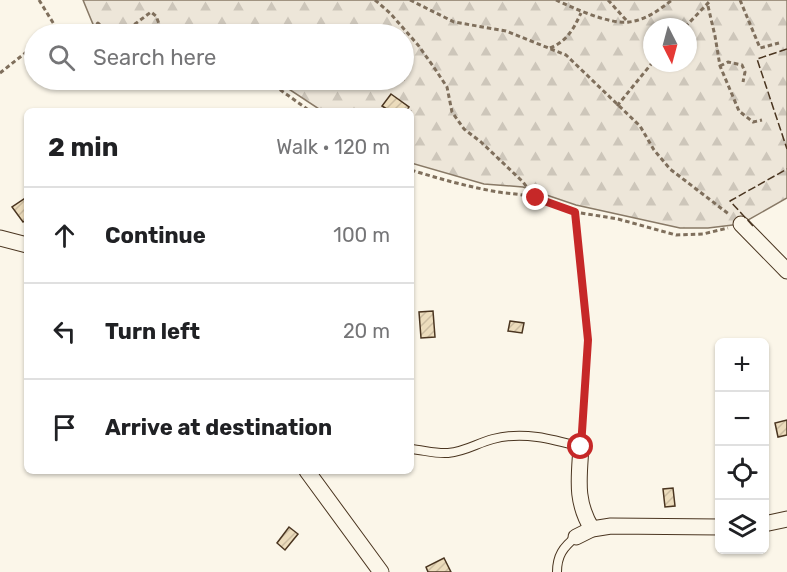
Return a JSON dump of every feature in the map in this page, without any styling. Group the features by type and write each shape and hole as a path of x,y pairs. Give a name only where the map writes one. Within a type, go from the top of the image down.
{"street":[{"path":"741,224 787,271"},
{"path":"0,238 24,244"},
{"path":"581,447 579,494 584,515 592,529"},
{"path":"309,474 381,572"},
{"path":"769,523 787,519"},
{"path":"576,537 592,529 611,526 715,527"}],"lane":[{"path":"414,449 445,453 467,450 492,439 514,435 548,438 581,447"},
{"path":"557,572 562,550 576,537"}],"path":[{"path":"39,0 54,24"},
{"path":"375,0 399,24"},
{"path":"410,0 454,22 506,31 566,55 640,126 654,150 670,169 741,224"},
{"path":"556,0 581,13 628,23 650,16 672,0"},
{"path":"608,0 628,23"},
{"path":"695,18 711,0"},
{"path":"740,0 760,48 779,43"},
{"path":"708,6 720,66 739,111 753,122 762,120"},
{"path":"135,24 151,12 156,16 159,24"},
{"path":"549,48 563,42 574,29 581,13"},
{"path":"414,41 447,87 452,112 464,129 481,142 535,196"},
{"path":"0,73 24,54"},
{"path":"720,66 728,62 742,65 745,72 743,82"},
{"path":"617,106 645,72"},
{"path":"280,90 306,108"},
{"path":"414,171 456,183 535,196 575,212 618,219 676,235 703,234 741,224"},
{"path":"575,212 588,340 581,447"}],"green space":[{"path":"83,0 787,0 787,198 741,224 708,228 680,228 576,205 523,187 484,184 414,164 414,108 317,108 290,90 414,90 414,24 93,24"}],"building":[{"path":"391,94 409,107 385,108 382,106"},
{"path":"24,199 24,221 23,222 12,207"},
{"path":"433,311 435,337 421,338 419,312"},
{"path":"510,321 524,323 522,333 508,331"},
{"path":"787,420 787,435 778,437 775,423"},
{"path":"673,488 675,506 665,507 663,489"},
{"path":"289,527 298,534 285,550 277,543"},
{"path":"444,558 451,572 428,572 426,567"}],"fence":[{"path":"787,49 757,59 787,149"},
{"path":"753,226 730,201 787,169"}],"route":[{"path":"536,198 575,212 588,340 581,447"}]}
